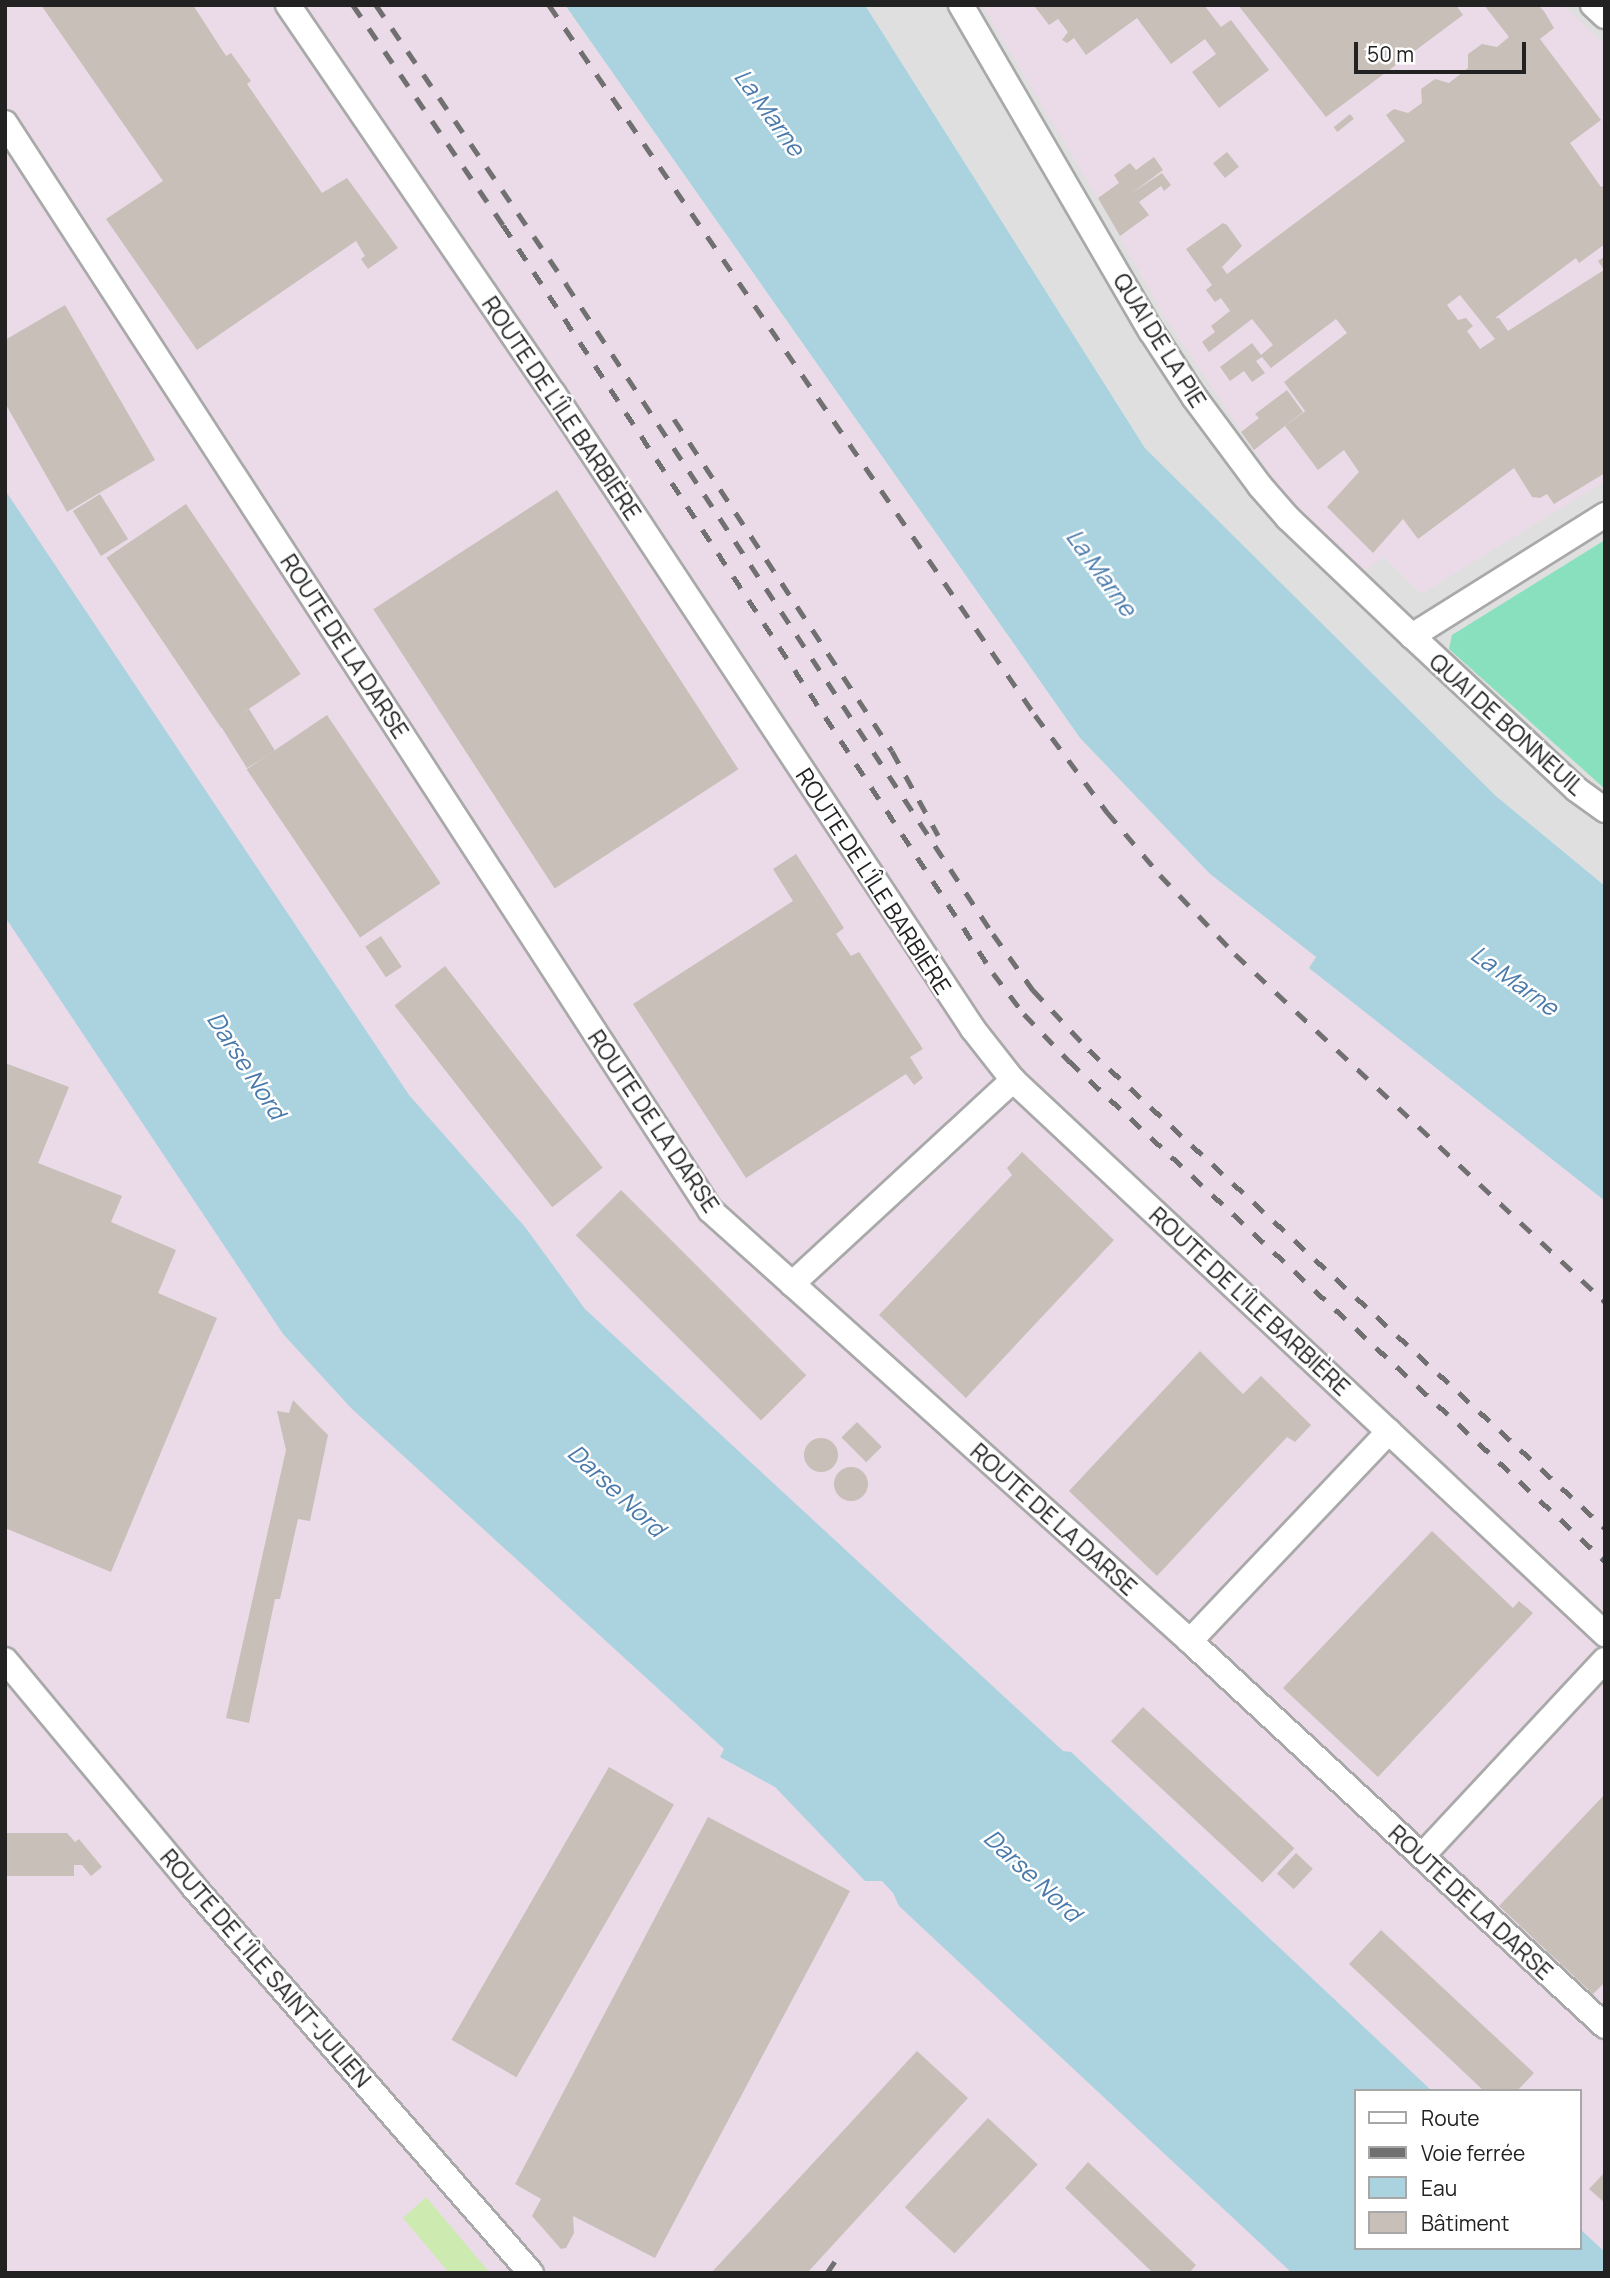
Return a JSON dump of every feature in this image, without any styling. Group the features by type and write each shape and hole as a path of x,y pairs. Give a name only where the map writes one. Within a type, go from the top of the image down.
{"street":[{"name":"ROUTE DE L'ÎLE BARBIÈRE","path":"288,5 553,393 973,1030 1013,1080 1605,1634"},
{"name":"QUAI DE LA PIE","path":"961,5 1151,331 1194,397 1260,486 1288,518 1412,636"},
{"path":"1593,5 1605,16"},
{"name":"ROUTE DE LA DARSE","path":"5,123 710,1210 1190,1641 1605,2026"},
{"path":"1412,636 1605,516"},
{"name":"QUAI DE BONNEUIL","path":"1412,636 1576,789 1605,810"},
{"path":"792,1284 1013,1080"},
{"path":"1190,1641 1389,1431"},
{"name":"ROUTE DE L'ÎLE SAINT-JULIEN","path":"5,1660 193,1886 531,2273"},
{"path":"1422,1856 1605,1660"}],"shaded area":[{"path":"5,5 565,5 1080,738 1210,874 1316,957 1310,968 1605,1201 1605,2273 5,2273"},
{"path":"865,5 1605,5 1605,886 1496,796 1145,448"},
{"path":"982,5 1563,5 1605,45 1605,481 1421,594 1384,557 1364,571 1284,495 1166,319 1106,212"}],"green space":[{"path":"1605,540 1605,789 1449,649 1452,635"},
{"path":"426,2197 490,2273 449,2273 403,2218"}],"water":[{"name":"La Marne","path":"565,5 865,5 1145,448 1496,796 1605,886 1605,1201 1309,968 1316,957 1210,874 1080,738"},
{"name":"Darse Nord","path":"5,490 409,1095 525,1227 585,1309 1063,1751 1071,1752 1430,2089 1354,2089 1354,2250 1582,2250 1582,2231 1605,2252 1605,2273 1292,2273 899,1906 893,1893 882,1881 865,1881 775,1787 720,1757 724,1749 352,1409 283,1334 5,917"}],"building":[{"path":"41,5 193,5 226,56 231,53 251,81 247,84 322,193 347,178 398,248 368,269 361,259 365,256 356,241 197,350 106,219 163,181"},
{"path":"1204,5 1221,27 1231,20 1269,70 1219,108 1192,72 1216,54 1205,39 1171,64 1137,18 1086,55 1074,38 1067,43 1062,40 1068,32 1058,19 1049,25 1035,7"},
{"path":"1238,5 1456,5 1463,15 1326,117"},
{"path":"1484,5 1538,5 1554,28 1540,39 1601,120 1570,143 1601,187 1605,185 1605,244 1579,263 1576,258 1495,318 1499,318 1508,331 1604,270 1598,261 1605,256 1605,473 1554,504 1547,494 1540,498 1532,497 1514,468 1418,539 1403,519 1373,553 1327,507 1359,472 1344,450 1318,470 1285,426 1308,409 1305,411 1284,382 1347,333 1336,319 1271,368 1262,357 1256,361 1265,373 1252,382 1244,371 1230,381 1220,367 1252,343 1261,355 1273,345 1252,319 1209,352 1202,342 1215,332 1211,326 1230,311 1221,298 1215,302 1206,290 1212,285 1186,249 1223,223 1227,225 1242,246 1222,267 1227,274 1405,141 1386,115 1394,109 1408,113 1422,103 1421,89 1435,79 1449,83 1468,68 1468,54 1482,44 1497,47 1509,37","holes":["1460,295 1495,339 1480,349 1467,331 1473,326 1466,318 1458,320 1447,305"]},
{"path":"1350,114 1354,119 1337,132 1334,127"},
{"path":"1227,152 1239,167 1225,178 1213,163"},
{"path":"1154,157 1163,170 1132,193 1162,173 1171,185 1164,191 1161,186 1139,202 1149,215 1120,236 1098,198 1119,183 1114,175 1130,163 1136,170"},
{"path":"65,305 155,460 67,512 5,403 5,340"},
{"path":"1287,390 1303,412 1254,450 1241,432 1259,418 1255,414"},
{"path":"557,490 738,769 555,889 373,609"},
{"path":"100,494 128,539 101,556 73,511"},
{"path":"186,504 301,674 221,728 106,558"},
{"path":"249,709 275,751 247,768 221,726"},
{"path":"327,715 441,883 360,938 247,769"},
{"path":"796,854 844,928 836,934 851,956 859,952 923,1049 910,1057 923,1078 914,1085 906,1074 746,1178 633,1004 793,901 773,869"},
{"path":"381,936 402,967 386,977 365,947"},
{"path":"445,966 603,1168 552,1207 395,1005"},
{"path":"5,1063 69,1087 38,1163 122,1196 111,1222 176,1250 158,1293 217,1318 111,1572 5,1528"},
{"path":"1022,1152 1114,1240 966,1398 879,1315 1012,1175 1007,1168"},
{"path":"621,1190 806,1375 761,1421 576,1235"},
{"path":"1200,1351 1243,1394 1261,1376 1311,1425 1295,1442 1287,1437 1157,1576 1069,1491"},
{"path":"293,1400 328,1435 310,1521 298,1519 280,1599 275,1599 249,1723 226,1718 286,1450 277,1411 289,1413"},
{"path":"857,1422 882,1447 866,1462 841,1438"},
{"path":"821,1438 833,1443 838,1455 833,1467 821,1472 809,1467 804,1455 809,1443"},
{"path":"851,1467 863,1472 868,1484 863,1496 851,1501 839,1496 834,1484 839,1472"},
{"path":"1432,1531 1513,1608 1519,1601 1533,1613 1378,1777 1283,1688"},
{"path":"1143,1707 1294,1848 1262,1883 1111,1741"},
{"path":"609,1767 674,1804 516,2077 452,2040"},
{"path":"1605,1794 1605,1982 1593,1994 1499,1906"},
{"path":"708,1817 850,1891 655,2258 573,2216 574,2233 566,2248 561,2249 532,2216 541,2199 515,2184"},
{"path":"5,1833 67,1833 75,1842 79,1839 102,1867 91,1876 82,1865 74,1865 74,1876 5,1876"},
{"path":"1296,1853 1313,1869 1294,1889 1277,1873"},
{"path":"1381,1930 1534,2073 1519,2089 1482,2089 1349,1964"},
{"path":"917,2051 968,2098 807,2273 711,2273"},
{"path":"988,2118 1038,2164 955,2254 905,2207"},
{"path":"1088,2162 1196,2265 1189,2273 1153,2273 1065,2188"},
{"path":"1605,2172 1605,2203 1589,2189"}],"railway":[{"path":"353,5 503,225 993,973 1024,1014 1069,1061 1605,1561"},
{"path":"376,5 566,284 993,934 1033,990 1089,1050 1605,1528"},
{"path":"549,5 1035,715 1107,812 1160,875 1235,954 1605,1302"},
{"path":"674,419 892,751 938,835"},
{"path":"827,2273 835,2261"}]}
